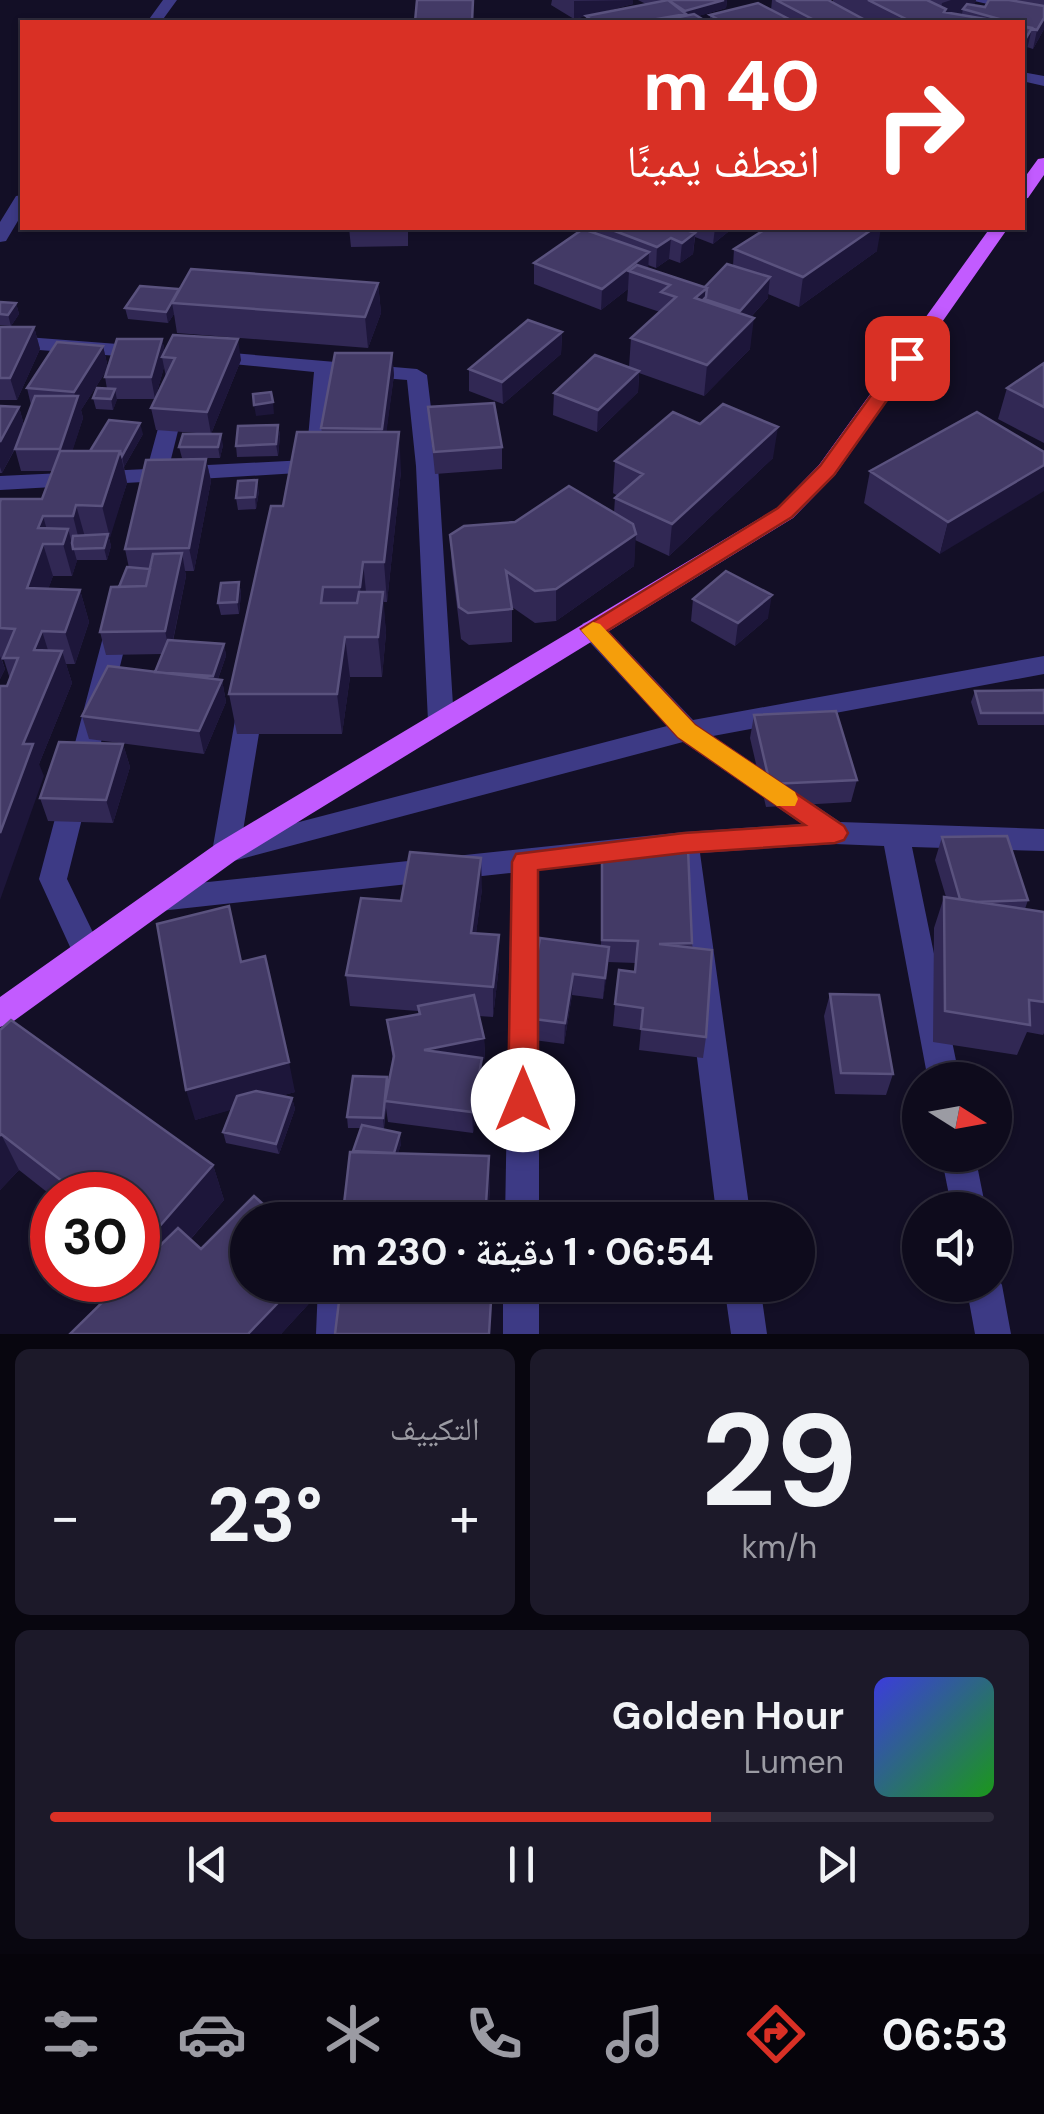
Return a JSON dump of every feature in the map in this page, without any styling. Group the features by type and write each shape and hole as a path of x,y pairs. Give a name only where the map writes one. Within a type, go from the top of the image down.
{"main road":[{"path":"1025,190 1044,164"},
{"path":"0,1014 226,852 785,512 827,470 998,230"}],"street":[{"path":"977,0 1044,12"},
{"path":"0,236 20,203"},
{"path":"0,341 64,355 325,366 417,376 418,466 441,721"},
{"path":"146,515 180,361"},
{"path":"316,466 325,366"},
{"path":"13,483 156,476 289,478 316,466 354,466"},
{"path":"87,952 53,879 126,592"},
{"path":"592,629 687,731 835,833"},
{"path":"255,679 226,852 687,731 1044,665"},
{"path":"160,898 684,843 835,833 1044,840"},
{"path":"896,834 940,1062"},
{"path":"684,843 732,1202"},
{"path":"522,1202 525,862"},
{"path":"334,1334 335,1302"},
{"path":"521,1334 522,1302"},
{"path":"744,1302 749,1334"},
{"path":"987,1302 993,1334"}],"building":[{"path":"417,0 473,0 472,20 415,20"},
{"path":"668,0 686,14 652,20 591,20 586,16"},
{"path":"668,0 724,0 685,11"},
{"path":"776,0 828,0 863,19 860,20 814,20"},
{"path":"868,0 927,0 946,9 944,12 991,20 908,20"},
{"path":"989,0 1044,6 1044,18 1037,30 1025,27 1025,20 1003,20 963,9 967,4 985,7"},
{"path":"758,3 787,18 719,20 710,15"},
{"path":"694,14 704,20 665,20"},
{"path":"582,230 649,252 602,289 534,263"},
{"path":"612,230 695,233 682,243 671,238 657,247"},
{"path":"764,230 871,230 803,277 734,249"},
{"path":"727,264 770,277 740,311 704,299 705,287"},
{"path":"637,265 707,288 695,298 754,318 707,365 631,338 676,297 661,292 670,285 629,271"},
{"path":"191,269 378,283 365,317 172,303"},
{"path":"140,286 179,289 166,312 125,308"},
{"path":"0,302 16,303 8,315 0,314"},
{"path":"528,320 562,332 502,382 469,369"},
{"path":"0,327 34,327 10,378 0,378"},
{"path":"173,335 238,339 207,412 151,408 175,358 162,357"},
{"path":"117,339 162,339 151,377 105,377"},
{"path":"57,342 103,346 74,392 27,388"},
{"path":"335,353 392,353 382,429 321,428"},
{"path":"595,355 639,371 598,410 554,393"},
{"path":"1044,363 1044,407 1007,388"},
{"path":"97,388 115,389 111,399 93,398"},
{"path":"271,392 273,402 254,405 253,394"},
{"path":"35,396 78,396 60,449 15,449"},
{"path":"494,403 502,447 434,452 428,407"},
{"path":"723,404 778,427 672,524 615,498 643,474 615,461 673,412 700,424"},
{"path":"0,406 19,407 0,442"},
{"path":"977,412 1044,452 1044,465 948,522 870,471"},
{"path":"109,420 140,423 122,456 120,451 90,451"},
{"path":"278,425 276,444 236,446 238,426"},
{"path":"297,432 399,432 384,562 363,562 360,587 323,587 321,603 357,603 359,592 383,592 378,637 345,637 337,694 229,694 271,506 283,506"},
{"path":"183,434 221,434 218,447 179,447"},
{"path":"60,451 120,451 102,506 76,505 73,516 43,516 38,528 68,529 63,544 43,544 27,588 80,590 65,632 42,631 34,650 62,651 23,744 33,744 0,833 0,686 7,686 18,658 3,658 15,629 0,628 0,502 42,499"},
{"path":"206,459 189,548 125,549 146,460"},
{"path":"257,480 255,497 236,498 238,481"},
{"path":"569,486 633,524 636,534 556,589 535,591 506,571 512,609 468,613 459,607 450,535 464,526 515,522"},
{"path":"108,534 104,548 73,549 73,536"},
{"path":"182,553 165,631 100,632 111,587 146,586 153,554"},
{"path":"127,567 150,569 146,586 119,587"},
{"path":"726,571 772,595 738,623 693,599"},
{"path":"239,582 237,602 218,603 221,583"},
{"path":"168,640 224,644 213,676 155,672"},
{"path":"108,666 222,680 199,731 82,716"},
{"path":"1044,690 1044,713 981,713 975,691"},
{"path":"836,711 857,780 770,784 754,715"},
{"path":"59,742 123,744 106,800 40,798"},
{"path":"1007,836 1028,900 960,899 942,837"},
{"path":"602,846 688,849 692,943 659,944 712,950 706,1037 641,1029 643,1008 615,1004 619,970 635,972 638,941 602,940"},
{"path":"410,852 481,858 471,933 499,935 493,987 346,975 361,898 401,901"},
{"path":"944,897 1044,912 1044,1002 1029,1000 1030,1025 945,1011"},
{"path":"229,906 241,962 265,956 289,1062 186,1090 157,924"},
{"path":"540,938 609,947 605,978 573,974 565,1023 526,1018"},
{"path":"830,994 879,995 893,1074 841,1073"},
{"path":"474,995 484,1038 424,1050 482,1058 472,1112 385,1101 394,1056 387,1020 420,1014 418,1006"},
{"path":"11,1020 213,1165 160,1226 160,1172 50,1172 0,1136 0,1030"},
{"path":"353,1076 387,1077 383,1118 347,1117"},
{"path":"256,1091 292,1098 276,1144 223,1132 237,1096"},
{"path":"362,1125 400,1133 394,1153 353,1151"},
{"path":"350,1152 489,1156 486,1202 344,1202"},
{"path":"230,1220 230,1302 279,1302 248,1334 70,1334 103,1302 160,1302 160,1246 178,1228 201,1249"},
{"path":"339,1302 491,1302 489,1334 335,1334"}],"slow traffic":[{"path":"593,630 687,731 786,799"}],"route":[{"path":"523,1100 525,862 684,843 835,833 687,731 592,629 785,512 827,470 907,358"}]}
